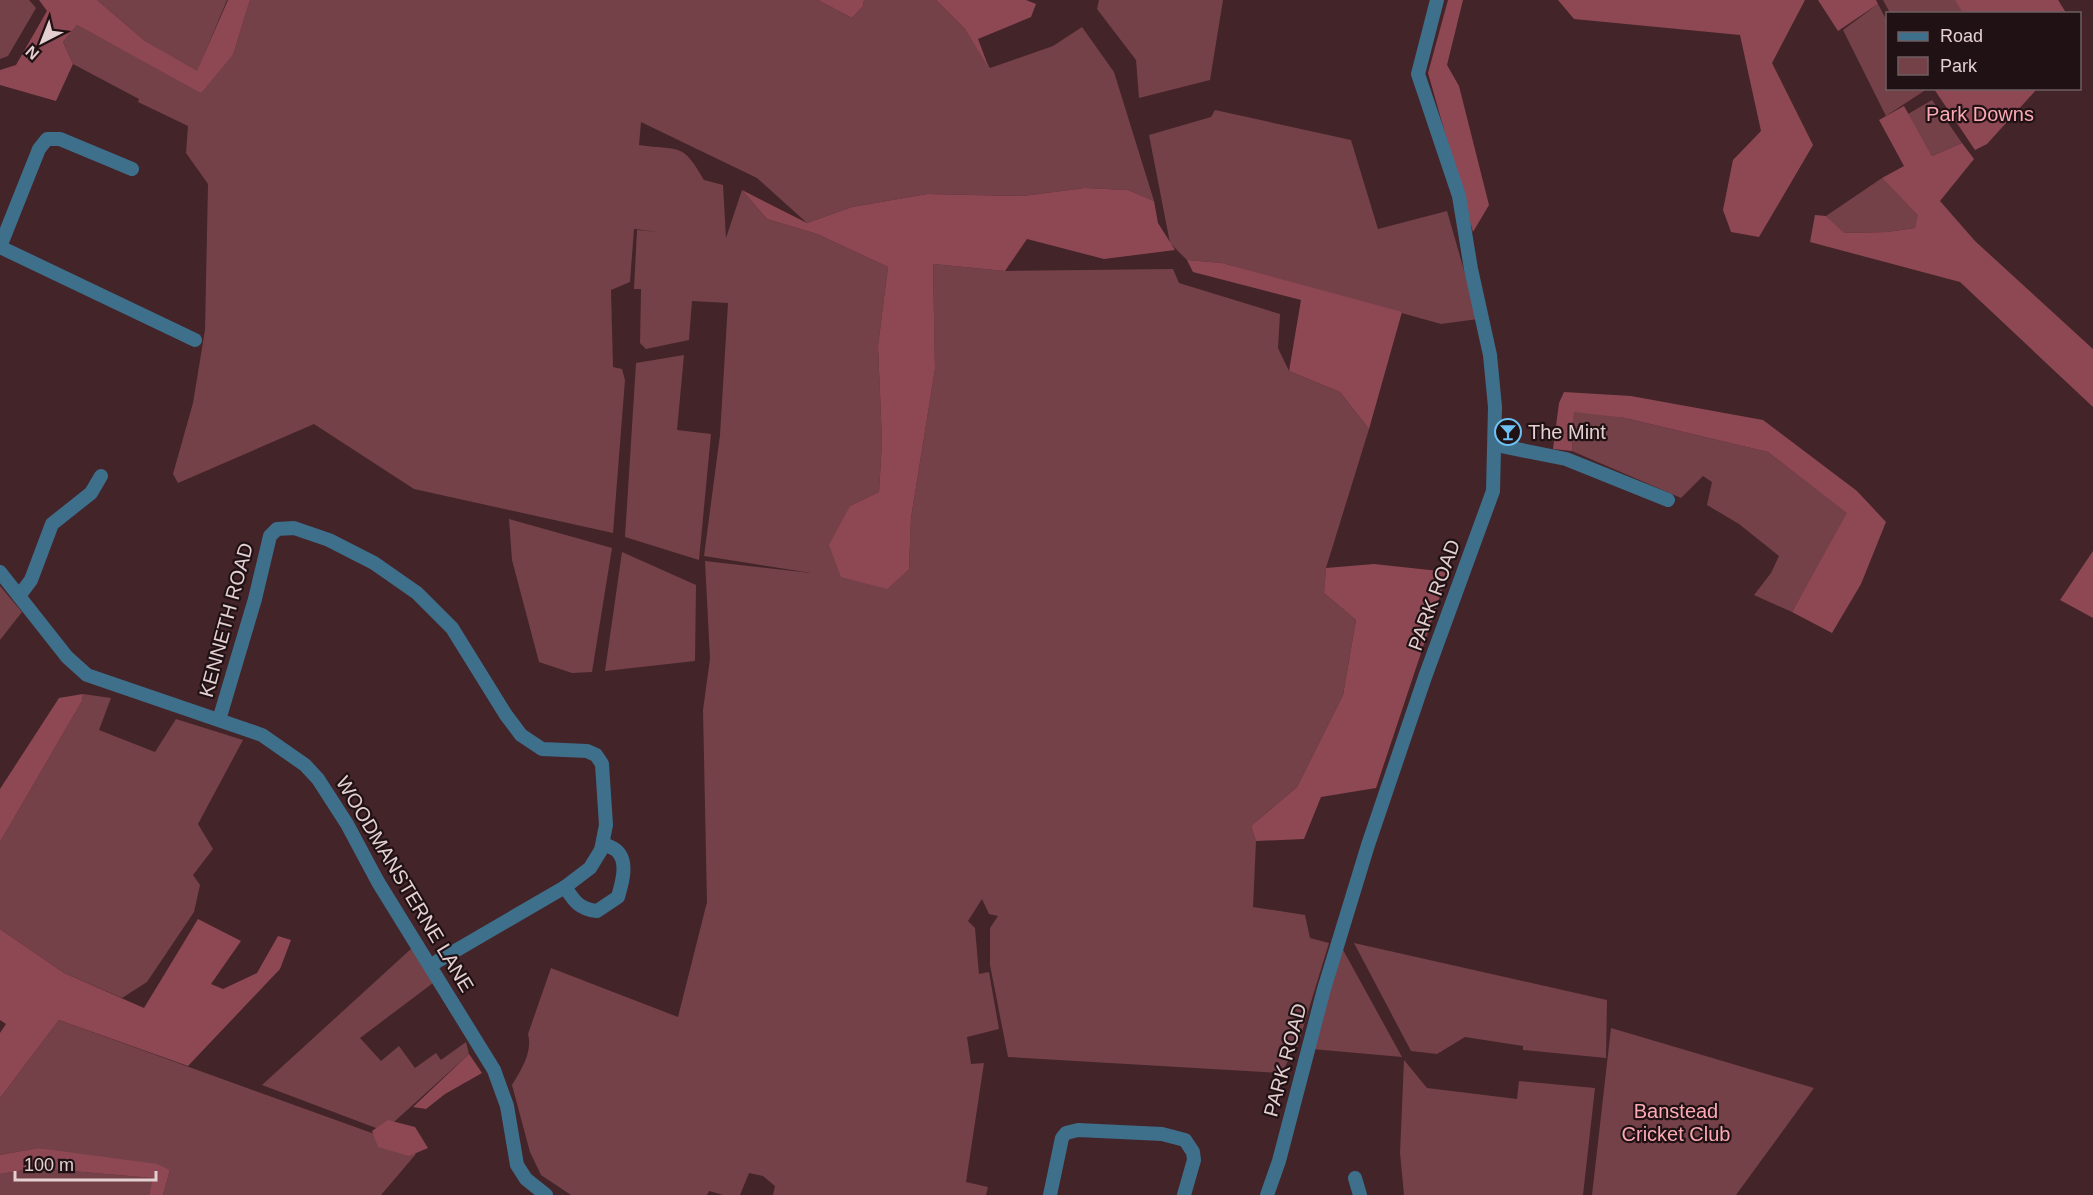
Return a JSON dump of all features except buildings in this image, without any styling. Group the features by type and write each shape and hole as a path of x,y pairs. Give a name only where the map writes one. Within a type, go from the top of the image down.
{"street":[{"name":"PARK ROAD","path":"1268,1195 1324,989 1368,845 1425,678 1493,491 1496,445 1490,355 1471,269 1459,196 1418,74 1437,0"},
{"path":"132,169 60,139 47,139 39,150 0,247 195,340"},
{"path":"1496,445 1566,459 1668,500"},
{"path":"19,596 31,580 52,524 91,493 101,476"},
{"name":"KENNETH ROAD","path":"219,720 255,599 270,536 273,532 294,528 329,540 374,563 417,593 452,628 521,735 542,749 587,751 596,755 602,764 605,804 603,843"},
{"name":"WOODMANSTERNE LANE","path":"0,572 68,657 87,675 269,739 305,765 318,779 347,824 378,882 494,1070 507,1106 518,1165 533,1187 546,1195"},
{"path":"431,966 565,887 590,868 603,843 615,849 622,861 624,874 618,897 597,911 586,910 578,906 565,887"},
{"path":"1050,1195 1062,1138 1066,1132 1078,1130 1162,1134 1185,1140 1193,1152 1194,1160 1185,1195"},
{"path":"1355,1178 1360,1195"}],"green space":[{"path":"0,0 29,0 36,8 8,56 0,59"},
{"path":"39,0 97,0 145,41 197,71 228,0 250,0 233,55 201,93 77,25 63,42 73,64 56,101 0,85 0,70 16,65 47,11"},
{"path":"97,0 227,0 197,72 145,41"},
{"path":"250,0 818,0 852,18 863,6 864,0 936,0 965,29 990,68 1053,46 1082,27 1114,72 1154,201 1128,190 1085,188 1023,196 927,194 852,207 807,223 757,178 641,122 639,145 678,150 690,159 704,180 723,185 726,238 742,190 767,219 817,234 888,267 878,346 882,441 879,492 850,506 909,569 911,518 935,369 933,264 1005,271 1173,269 1179,283 1280,314 1278,348 1289,371 1340,392 1369,429 1326,568 1324,593 1356,620 1343,695 1297,787 1251,826 1256,841 1253,907 1305,915 1310,938 1329,943 1297,1048 1294,1048 1282,1073 1008,1057 990,965 990,928 998,916 989,914 982,899 968,921 975,928 979,974 989,972 999,1029 967,1037 971,1064 984,1063 966,1182 988,1187 986,1195 773,1195 775,1186 763,1176 749,1173 740,1195 723,1195 709,1191 707,1195 571,1195 541,1175 530,1152 512,1085 528,1054 528,1034 551,968 678,1017 707,902 703,710 710,659 705,561 811,573 704,556 720,435 728,303 692,301 689,340 646,349 640,343 641,289 634,289 637,230 659,232 634,229 630,282 611,290 613,367 622,369 625,380 613,533 414,489 314,424 178,483 173,474 193,403 205,330 208,184 186,153 188,126 138,102 139,99 73,64 63,42 77,25 201,92 233,55"},
{"path":"818,0 864,0 863,6 852,18"},
{"path":"936,0 1026,0 1036,4 1031,17 978,39 989,68 965,29"},
{"path":"1099,0 1223,0 1210,80 1139,98 1136,60 1097,9"},
{"path":"1448,0 1463,0 1447,65 1459,86 1489,205 1473,232 1428,73"},
{"path":"1558,0 1805,0 1772,63 1813,145 1759,237 1731,232 1723,210 1733,160 1761,131 1740,35 1574,19"},
{"path":"1818,0 1876,0 1878,4 1838,31"},
{"path":"1883,0 2058,0 2065,12 1889,12"},
{"path":"1955,0 2058,0 2065,12 1962,12"},
{"path":"1878,4 1886,19 1886,90 1925,90 1886,116 1843,30"},
{"name":"Park Downs","path":"1935,90 2036,90 1987,144 1975,150"},
{"path":"1932,100 1962,143 1932,156 1908,114"},
{"path":"1904,106 1932,156 1962,143 1974,159 1940,201 1975,241 2093,349 2093,407 1960,282 1810,242 1815,215 1826,216 1844,233 1887,232 1915,228 1918,215 1882,178 1904,166 1879,120"},
{"path":"1215,110 1351,140 1378,229 1447,211 1478,319 1441,324 1222,263 1187,260 1170,243 1149,135 1211,117"},
{"path":"1882,178 1919,215 1915,228 1887,232 1843,233 1826,216"},
{"path":"1085,188 1128,190 1154,201 1158,223 1175,250 1104,259 1027,239 1005,271 933,264 935,369 911,518 909,569 887,589 841,577 829,545 850,506 879,492 882,441 878,346 888,267 817,234 767,219 742,190 807,223 852,207 927,194 1023,196"},
{"path":"1187,260 1222,263 1402,312 1369,429 1340,392 1289,371 1301,300 1193,272"},
{"path":"684,355 677,430 711,434 699,560 625,537 636,363"},
{"path":"1564,392 1631,396 1763,420 1857,491 1886,522 1861,584 1832,633 1792,612 1847,513 1768,452 1625,418 1574,412 1572,451 1553,449 1559,403"},
{"path":"1574,411 1625,418 1768,452 1848,513 1792,612 1754,595 1771,573 1779,556 1739,524 1707,505 1712,482 1703,476 1681,498 1572,451"},
{"path":"509,519 612,548 592,672 572,673 539,662 512,560"},
{"path":"2093,551 2093,618 2060,600"},
{"path":"622,552 696,585 695,661 605,671"},
{"path":"1374,564 1448,572 1376,788 1321,797 1304,839 1256,841 1251,826 1297,787 1343,695 1356,620 1324,593 1326,568"},
{"path":"0,586 22,612 0,640"},
{"path":"83,694 111,698 99,730 155,752 176,719 243,740 198,824 213,849 193,875 200,885 194,912 147,982 122,998 64,973 0,929 0,842 82,701"},
{"path":"83,694 82,701 0,842 0,789 59,698"},
{"path":"198,919 241,941 211,984 223,989 257,973 278,936 291,940 280,969 188,1066 59,1020 0,1098 0,1033 6,1024 0,1020 0,929 64,973 144,1008"},
{"path":"1354,943 1607,1000 1606,1058 1523,1050 1523,1046 1465,1037 1437,1054 1411,1051"},
{"path":"412,948 433,983 360,1038 381,1061 399,1046 415,1068 436,1053 441,1060 466,1042 469,1054 384,1131 262,1085"},
{"path":"1342,948 1402,1057 1312,1049"},
{"path":"59,1020 405,1145 416,1154 381,1195 163,1195 170,1170 38,1148 0,1155 0,1098"},
{"name":"Banstead Cricket Club","path":"1611,1028 1814,1088 1736,1195 1592,1195"},
{"path":"469,1054 482,1073 445,1094 426,1109 413,1107"},
{"path":"1404,1060 1427,1088 1517,1099 1519,1081 1595,1088 1583,1195 1404,1195 1400,1153"},
{"path":"388,1120 415,1127 428,1148 409,1156 378,1147 372,1131"},
{"path":"38,1148 157,1164 170,1170 163,1195 149,1195 153,1178 36,1168 0,1174 0,1155"},
{"path":"36,1168 154,1178 149,1195 0,1195 0,1174"}],"place":[{"name":"The Mint","path":"1508,432"}]}
